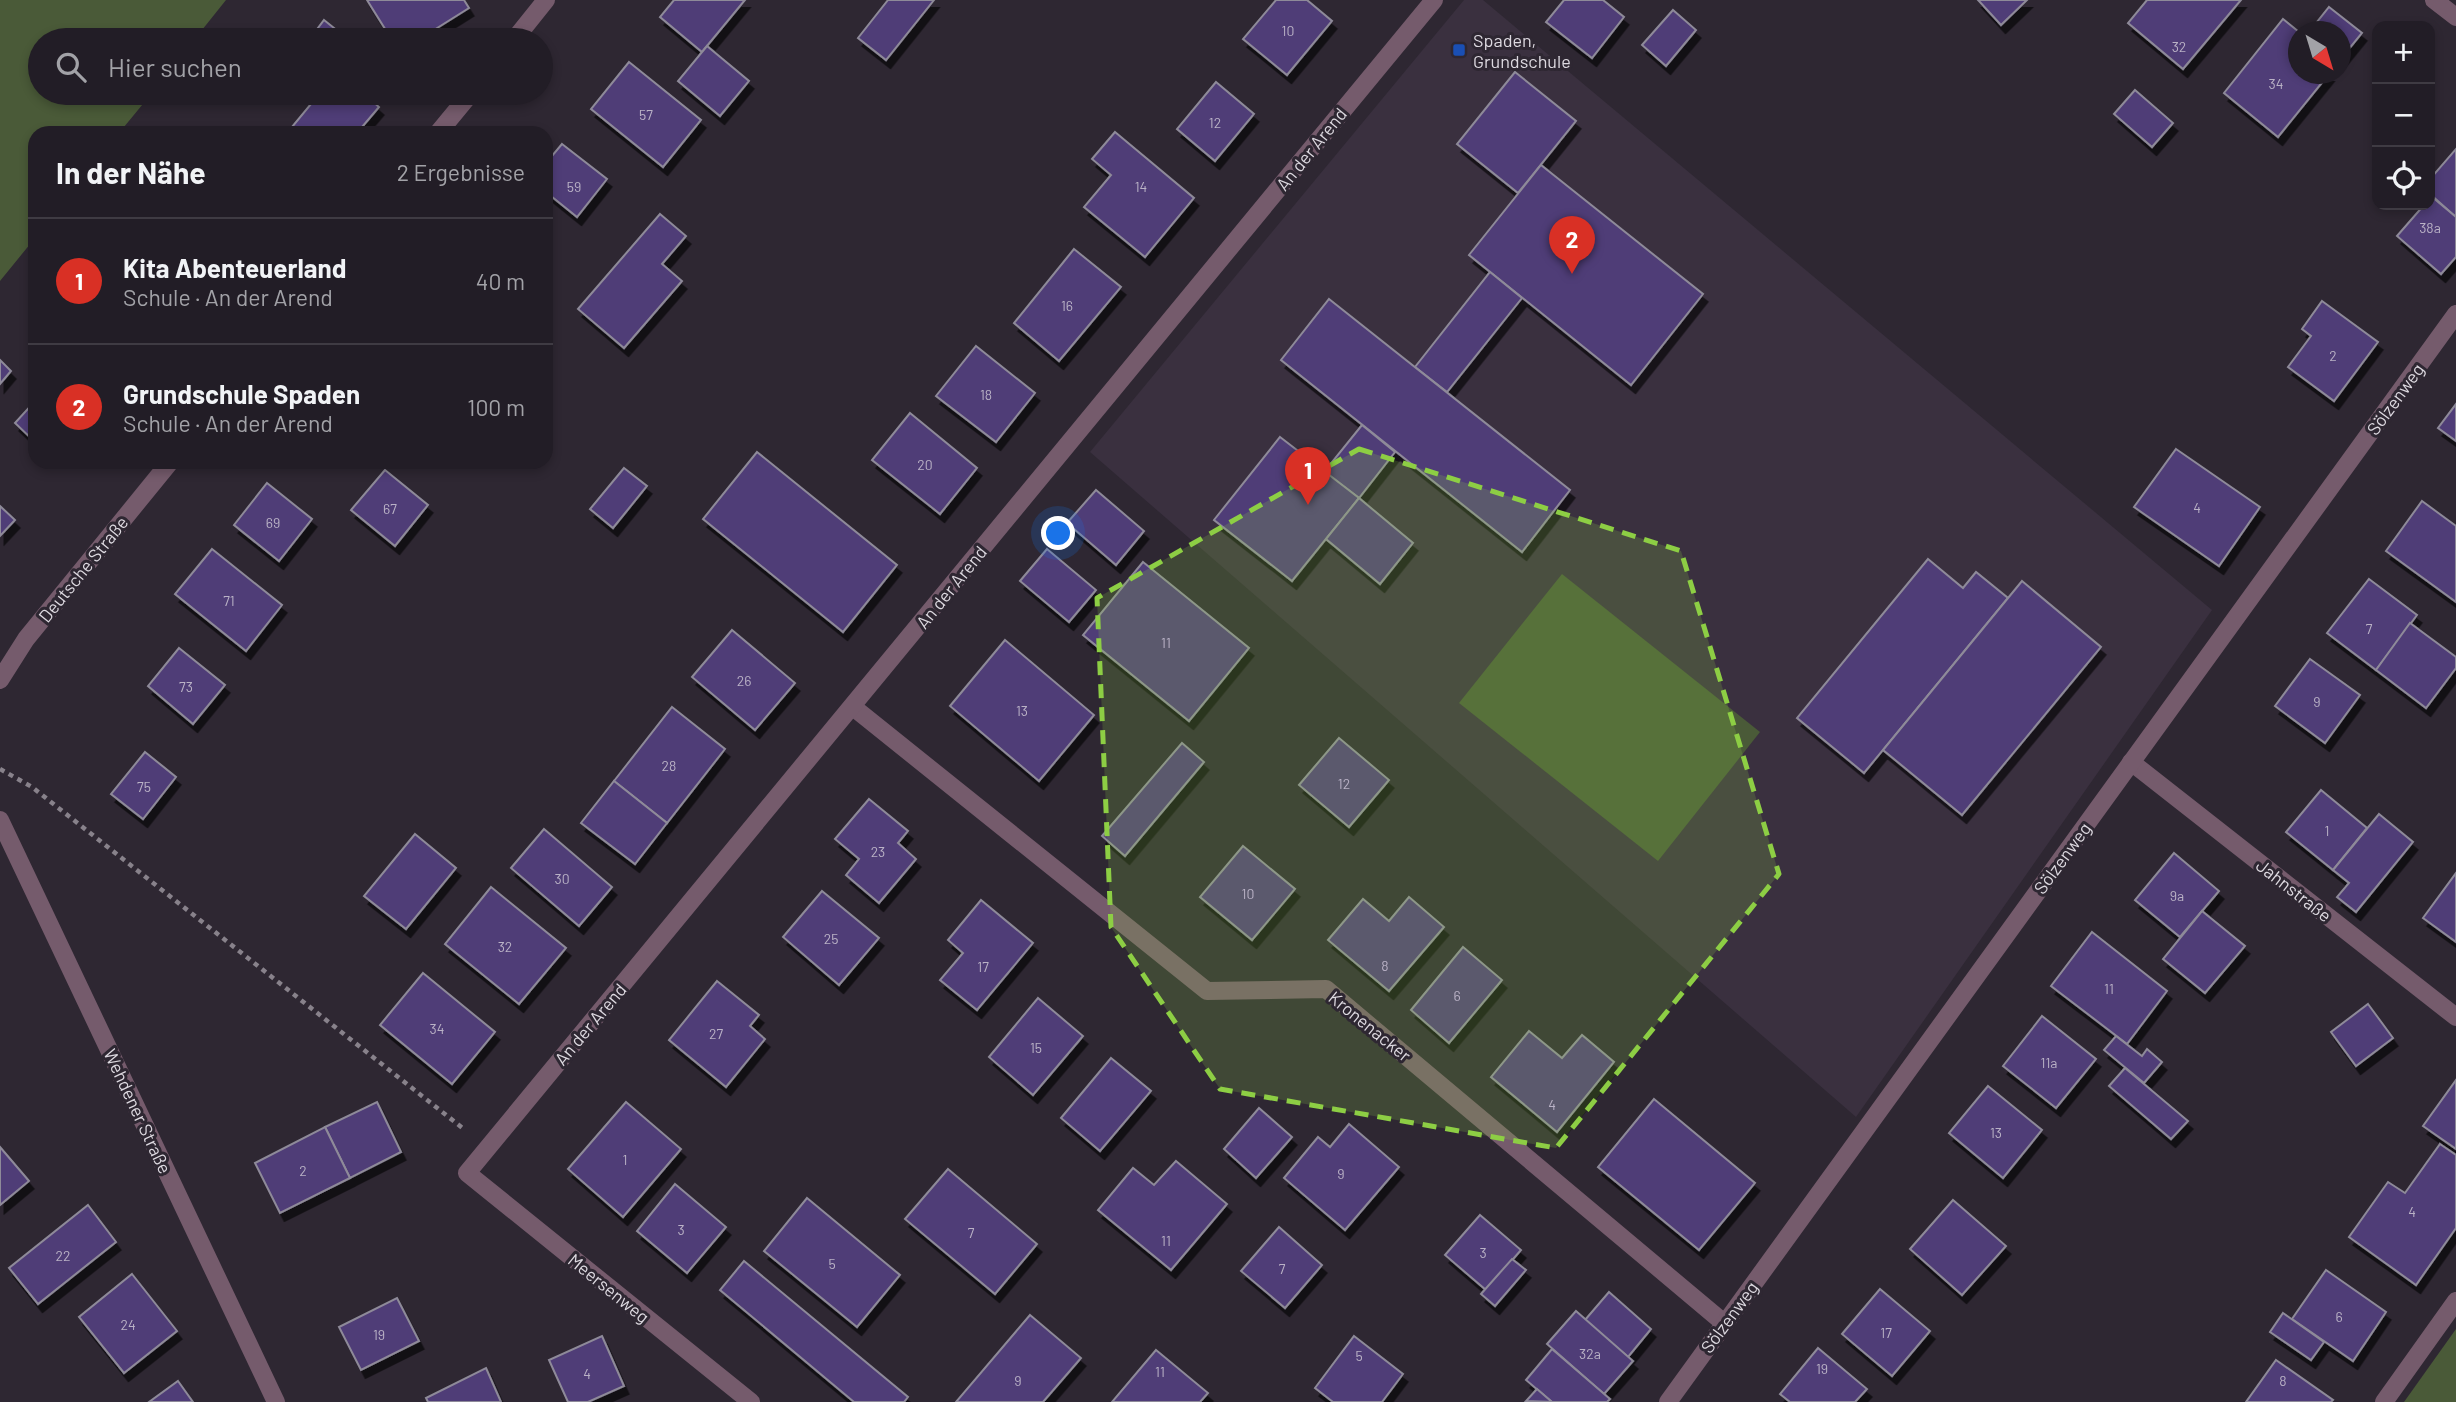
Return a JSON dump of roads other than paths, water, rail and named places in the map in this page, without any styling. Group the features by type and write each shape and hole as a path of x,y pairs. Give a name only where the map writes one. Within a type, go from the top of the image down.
{"street":[{"path":"523,28 546,0"},
{"name":"An der Arend","path":"467,1173 1434,0"},
{"path":"2434,0 2456,17"},
{"path":"444,126 461,105"},
{"name":"Sölzenweg","path":"1668,1402 2456,314"},
{"name":"Deutsche Straße","path":"0,680 26,639 164,469"},
{"name":"Kronenacker","path":"853,707 1206,992 1326,989 1724,1323"},
{"name":"Jahnstraße","path":"2131,762 2456,1017"},
{"name":"Wehdener Straße","path":"0,820 276,1402"},
{"name":"Meersenweg","path":"467,1173 751,1402"},
{"path":"2384,1402 2456,1301"}],"place":[{"name":"Spaden, Grundschule","path":"1459,50"},
{"name":"Grundschule Spaden","path":"1572,274"},
{"name":"Kita Abenteuerland","path":"1308,505"}]}
